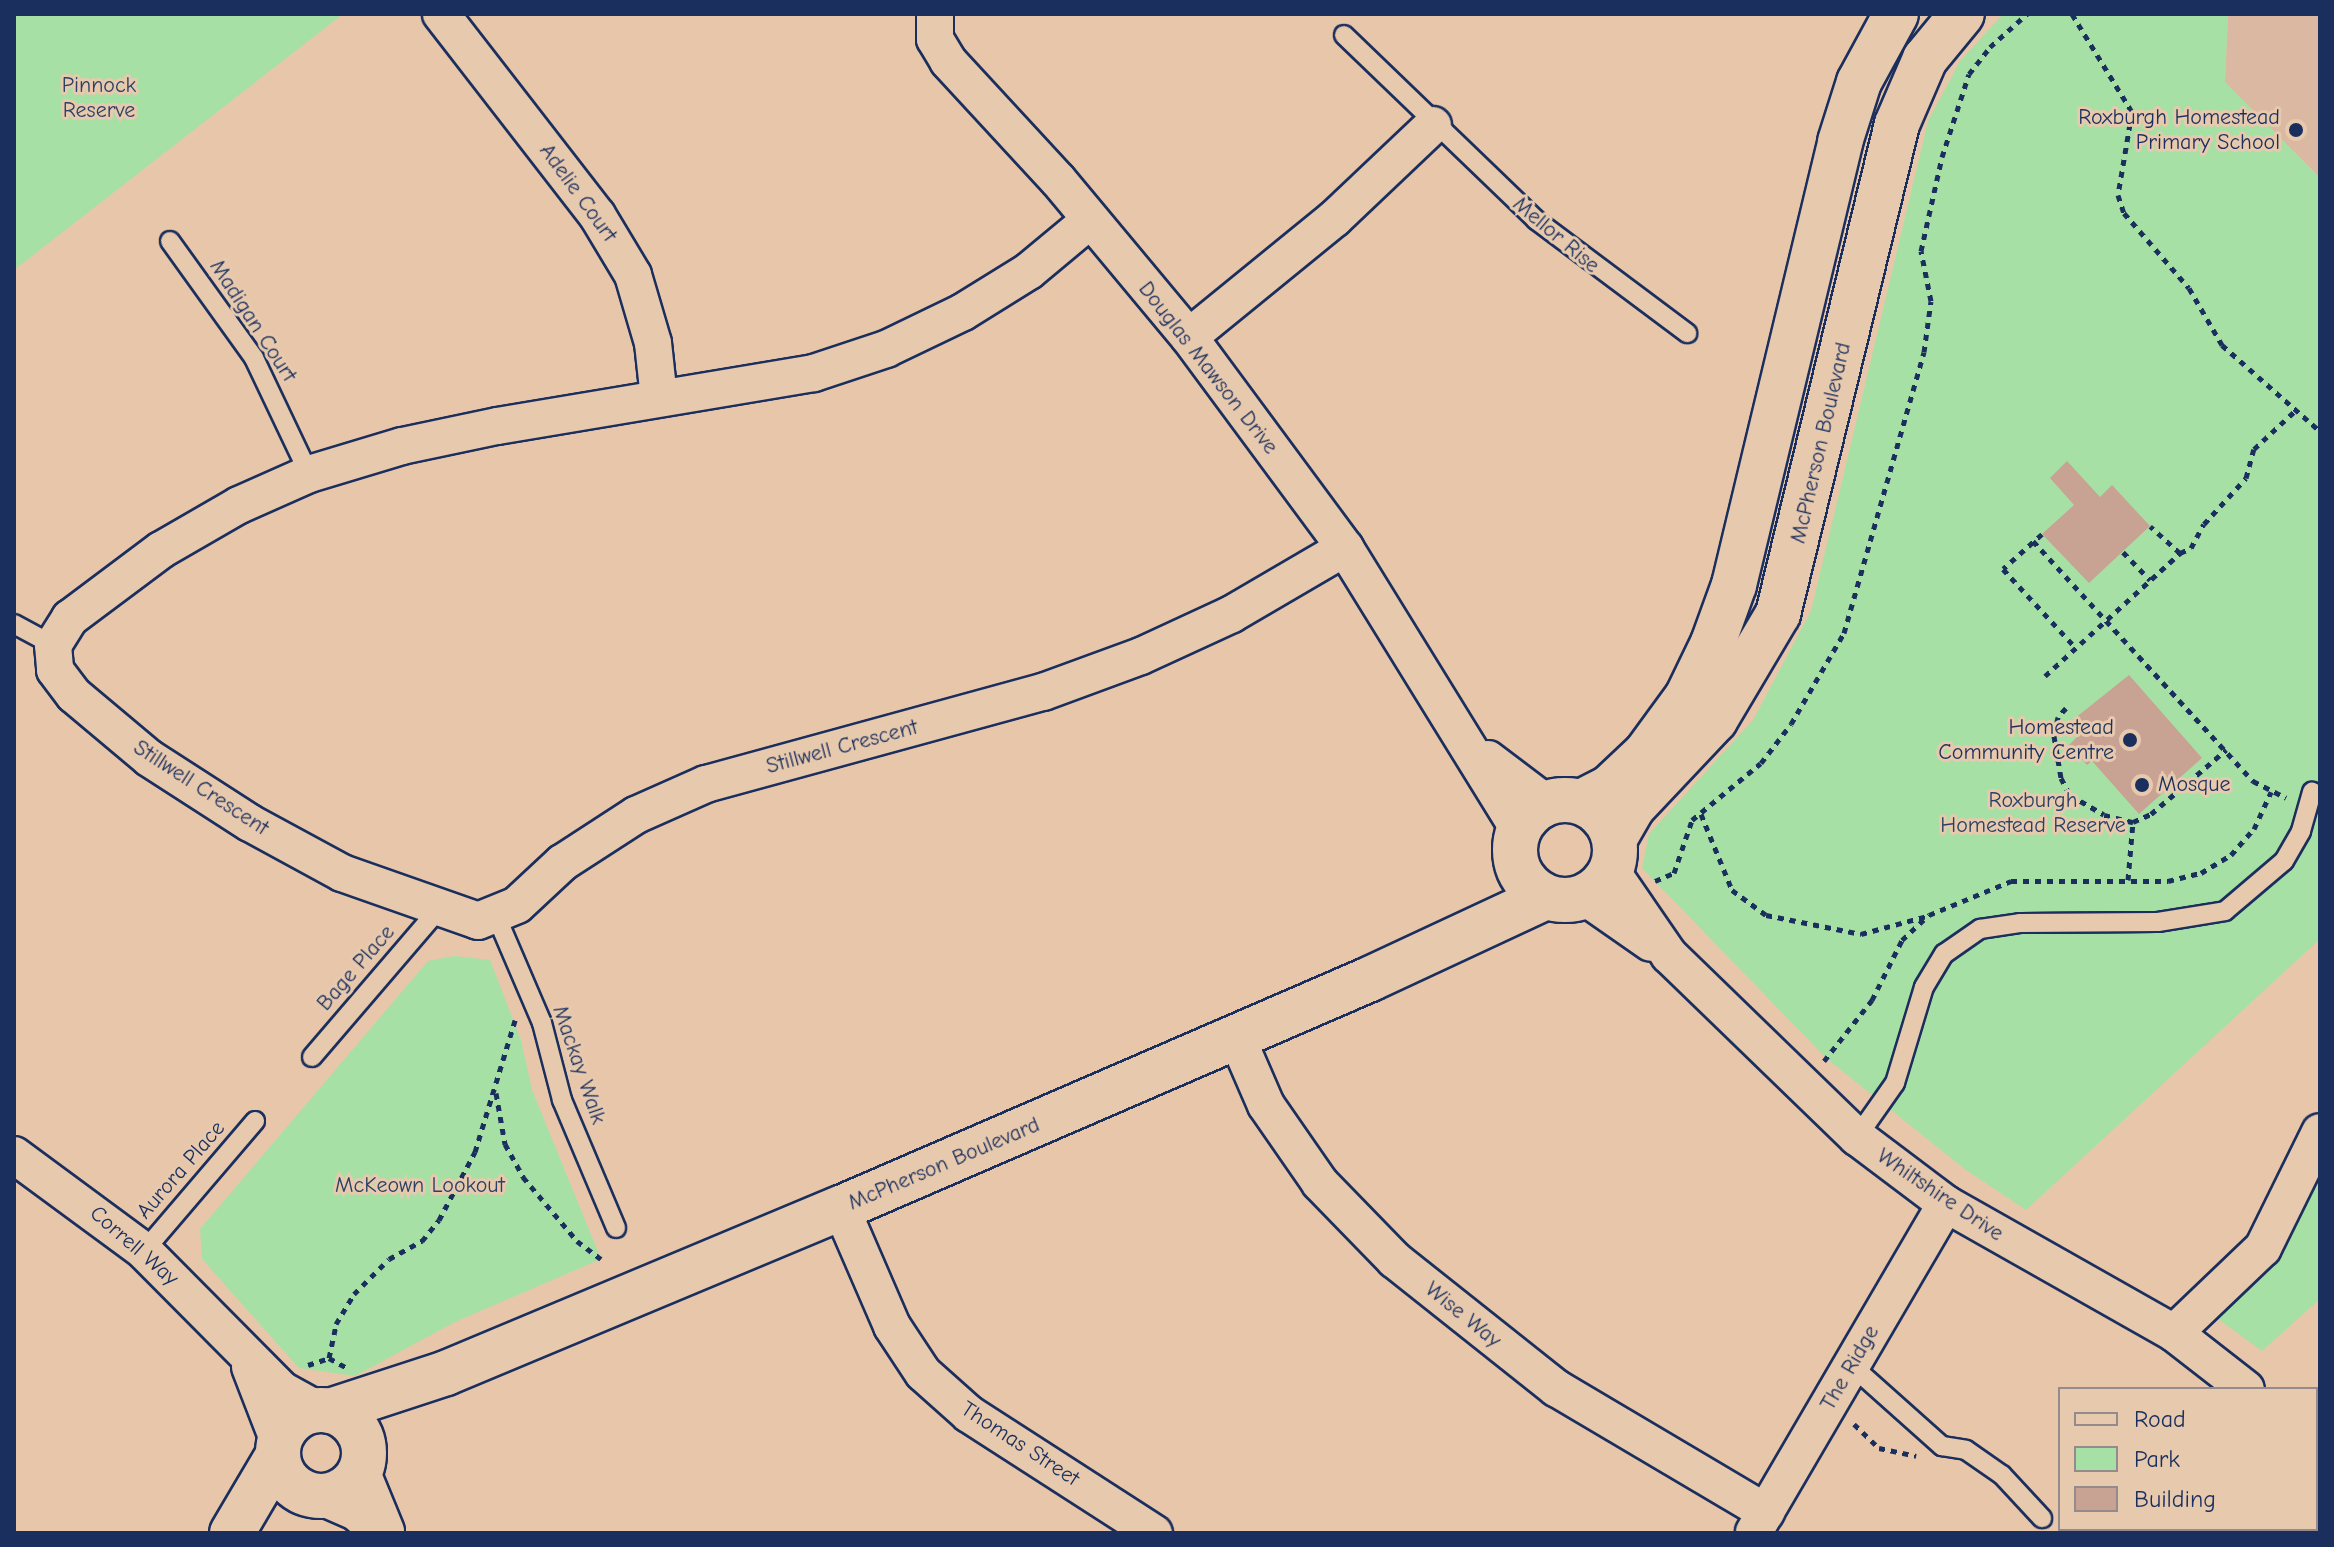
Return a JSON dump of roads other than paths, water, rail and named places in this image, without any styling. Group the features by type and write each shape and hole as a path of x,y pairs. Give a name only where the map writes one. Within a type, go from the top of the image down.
{"street":[{"name":"Adelie Court","path":"441,14 597,215 633,275 653,343 659,398"},
{"name":"Douglas Mawson Drive","path":"935,14 935,39 948,61 1189,337 1345,548 1466,739 1540,824"},
{"name":"McPherson Boulevard","path":"325,1411 446,1373 841,1208 1237,1038 1438,944 1597,879 1633,807 1715,720 1778,614 1897,124 1925,59 1962,14"},
{"name":"McPherson Boulevard","path":"1438,944 1491,898 1540,824 1610,787 1646,753 1687,697 1713,643 1734,585 1840,142 1859,82 1886,17"},
{"path":"1189,337 1335,218 1433,125"},
{"path":"53,645 70,618 161,550 239,505 309,474 416,443 814,373 886,349 963,312 1029,271 1089,221"},
{"name":"Stillwell Crescent","path":"53,645 55,670 74,695 149,758 342,873 438,910 478,921 497,918 562,863 636,815 706,784 1043,692 1141,656 1232,614 1345,548"},
{"path":"1596,810 1597,879 1531,888 1540,824 1596,810"},
{"name":"Whiltshire Drive","path":"1597,879 1669,955 1857,1137 1946,1204 2174,1333 2243,1387"},
{"name":"Wise Way","path":"1237,1038 1266,1105 1320,1183 1395,1260 1556,1388 1760,1523"},
{"path":"2174,1333 2263,1248 2320,1132"},
{"name":"Correll Way","path":"14,1156 144,1251 282,1390 325,1411"},
{"name":"The Ridge","path":"1760,1523 1946,1204"},
{"name":"Thomas Street","path":"841,1208 892,1326 923,1373 969,1414 1154,1533"},
{"name":"Correll Way","path":"242,1352 267,1400 279,1448"},
{"name":"McPherson Boulevard","path":"362,1465 404,1406 446,1373"},
{"path":"232,1533 295,1419 325,1411 352,1424 363,1447 362,1465 386,1533"},
{"path":"279,1448 286,1479 314,1495 356,1512 379,1533"},
{"path":"247,1533 314,1495 344,1490 362,1465"}],"lane":[{"name":"Mellor Rise","path":"1344,35 1433,125 1536,220 1687,333"},
{"name":"Madigan Court","path":"170,241 254,358 309,474"},
{"path":"14,624 53,645"},
{"path":"1857,1137 1895,1083 1924,987 1944,954 1980,929 2020,923 2158,922 2225,911 2284,861 2310,800"},
{"name":"Bage Place","path":"312,1057 438,910"},
{"name":"Mackay Walk","path":"497,918 542,1023 562,1100 616,1228"},
{"name":"Aurora Place","path":"144,1251 255,1121"},
{"path":"1851,1365 1942,1446 1966,1450 2002,1475 2042,1518"}],"place":[{"name":"Roxburgh Homestead Primary School","path":"2296,130"},
{"name":"Homestead Community Centre","path":"2130,740"},
{"name":"Mosque","path":"2142,785"}],"park label":[{"name":"Pinnock Reserve","path":"99,98"},
{"name":"Roxburgh Homestead Reserve","path":"2033,812"},
{"name":"McKeown Lookout","path":"420,1186"}]}
